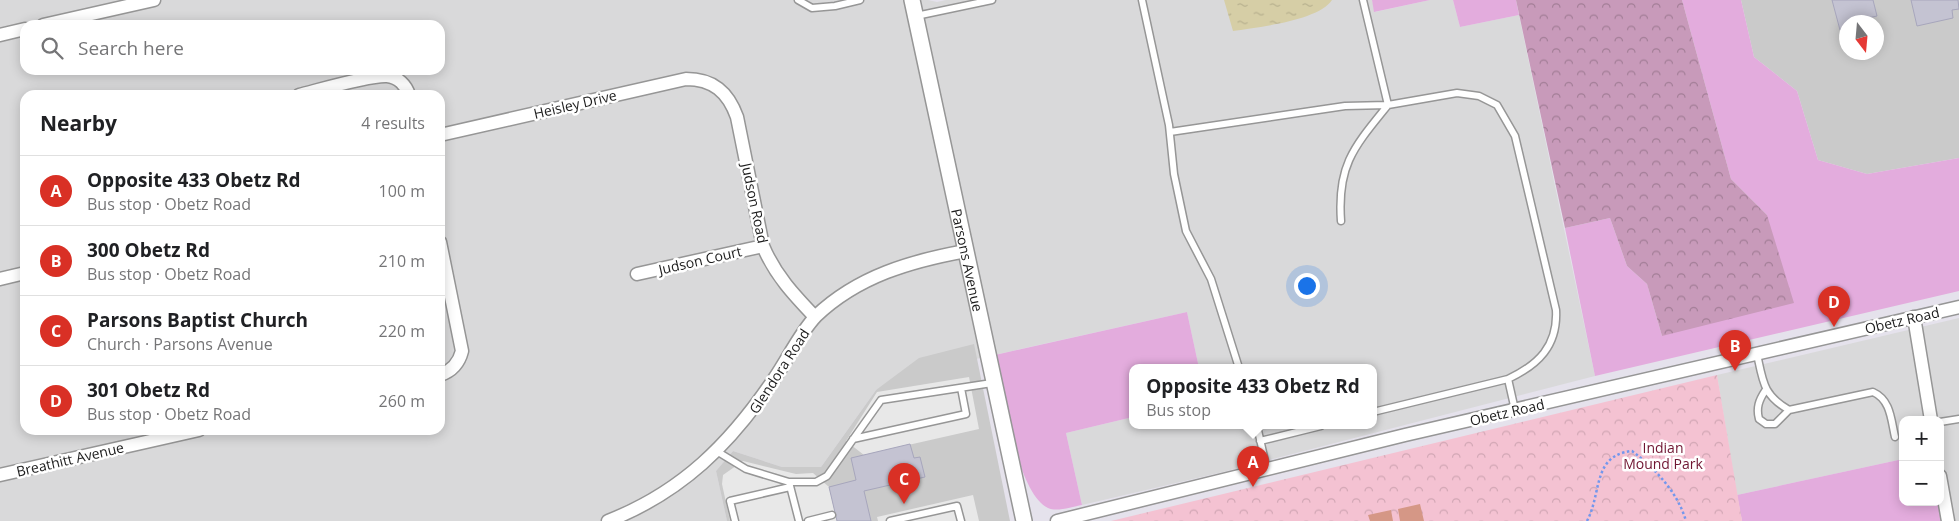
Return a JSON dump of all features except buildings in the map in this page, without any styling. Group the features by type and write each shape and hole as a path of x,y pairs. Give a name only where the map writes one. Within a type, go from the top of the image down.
{"street":[{"path":"65,20 154,0"},
{"name":"Parsons Avenue","path":"912,0 966,251 992,383 1024,521"},
{"path":"0,35 20,30"},
{"path":"321,90 388,76 398,80 407,90"},
{"name":"Heisley Drive","path":"445,134 686,79 700,79 710,83"},
{"name":"Judson Road","path":"710,83 723,90 732,103 737,117 763,246 770,262 783,283 816,317"},
{"name":"Judson Court","path":"637,274 763,246"},
{"name":"Glendora Road","path":"608,521 626,518 676,486 718,452 748,417 788,360 804,330 816,317 854,287 888,270 921,259 966,251"},
{"path":"445,267 461,345 459,361 449,372 445,373"},
{"path":"0,279 20,274"},
{"name":"Obetz Road","path":"1057,521 1515,410 1959,307"},
{"path":"1914,317 1930,416"},
{"name":"Breathitt Avenue","path":"0,475 177,435"},
{"path":"1944,498 1948,521"}],"lane":[{"path":"798,0 812,8 835,6 860,0"},
{"path":"916,16 992,0"},
{"path":"1142,0 1170,132 1174,174 1186,231 1211,279 1239,364"},
{"path":"1363,0 1388,105"},
{"path":"1170,132 1345,106 1388,105 1448,94 1479,96 1497,105 1515,136 1556,310 1557,321 1553,337 1545,352 1529,369 1508,379 1377,411"},
{"path":"1341,221 1340,185 1346,167 1365,133 1388,105"},
{"path":"1757,354 1765,391 1775,402 1789,410"},
{"path":"1508,379 1515,410"},
{"path":"735,521 730,501 790,484 816,482 827,476 881,400 992,383"},
{"path":"854,439 966,414 961,388"},
{"path":"1765,391 1758,404 1759,419 1766,424 1775,424 1789,410 1873,392 1881,396 1887,404 1895,437"},
{"path":"1944,421 1959,419"},
{"path":"1258,429 1267,470"},
{"path":"1260,441 1309,429"},
{"path":"718,452 746,469 790,484"},
{"path":"790,484 799,521"},
{"path":"890,521 958,506 961,521"},
{"path":"808,521 832,515"}],"path":[{"path":"1588,521 1602,470 1609,458 1622,452 1632,451 1654,470 1681,504 1686,521"}],"shaded area":[{"path":"0,0 928,0 937,2 946,0 1372,0 1375,12 1430,0 1453,0 1460,27 1519,15 1595,376 1223,472 1082,505 1066,433 1129,418 1129,429 1377,429 1377,364 1198,364 1187,312 976,359 973,345 876,390 821,467 782,467 733,451 716,471 727,521 0,521"},
{"path":"1372,0 1430,0 1374,12"},
{"path":"1453,0 1516,0 1519,15 1460,27"},
{"path":"1682,0 1741,0 1754,57 1797,91 1818,160 1867,174 1959,158 1959,291 1595,376 1565,228 1610,218 1627,266 1647,284 1662,336 1767,215 1731,179"},
{"path":"1741,0 1959,0 1959,158 1867,174 1818,160 1797,91 1754,57"},
{"path":"1187,312 1198,364 1129,364 1129,418 1066,433 1082,505 1052,509 1048,508 1037,498 1027,482 1019,462 1012,438 995,355"},
{"path":"1959,318 1959,521 1941,521 1939,506 1944,506 1944,416 1899,416 1899,460 1737,495 1717,375"},
{"path":"974,344 1010,521 727,521 716,471 733,451 782,467 821,467 876,390 919,358"},
{"path":"969,377 979,429 864,455 846,441 877,392"},
{"path":"1899,460 1899,506 1939,506 1941,521 1742,521 1737,495"},
{"path":"743,461 796,474 813,473 829,487 837,521 730,521 722,484 723,475"},
{"path":"973,495 979,521 878,521 877,517"},
{"path":"1420,504 1424,521 1400,521 1398,509"},
{"path":"1391,510 1393,521 1370,521 1368,515"}],"green space":[{"path":"1516,0 1682,0 1731,179 1767,215 1794,303 1662,336 1647,284 1627,266 1610,218 1565,228"},
{"name":"Indian Mound Park","path":"1717,375 1742,521 1111,521"}],"water":[{"path":"1224,0 1332,0 1325,7 1301,18 1233,31"}],"place":[{"name":"301 Obetz Rd","path":"1834,327"},
{"name":"300 Obetz Rd","path":"1735,371"},
{"name":"Opposite 433 Obetz Rd","path":"1253,487"},
{"name":"Parsons Baptist Church","path":"904,504"}]}
